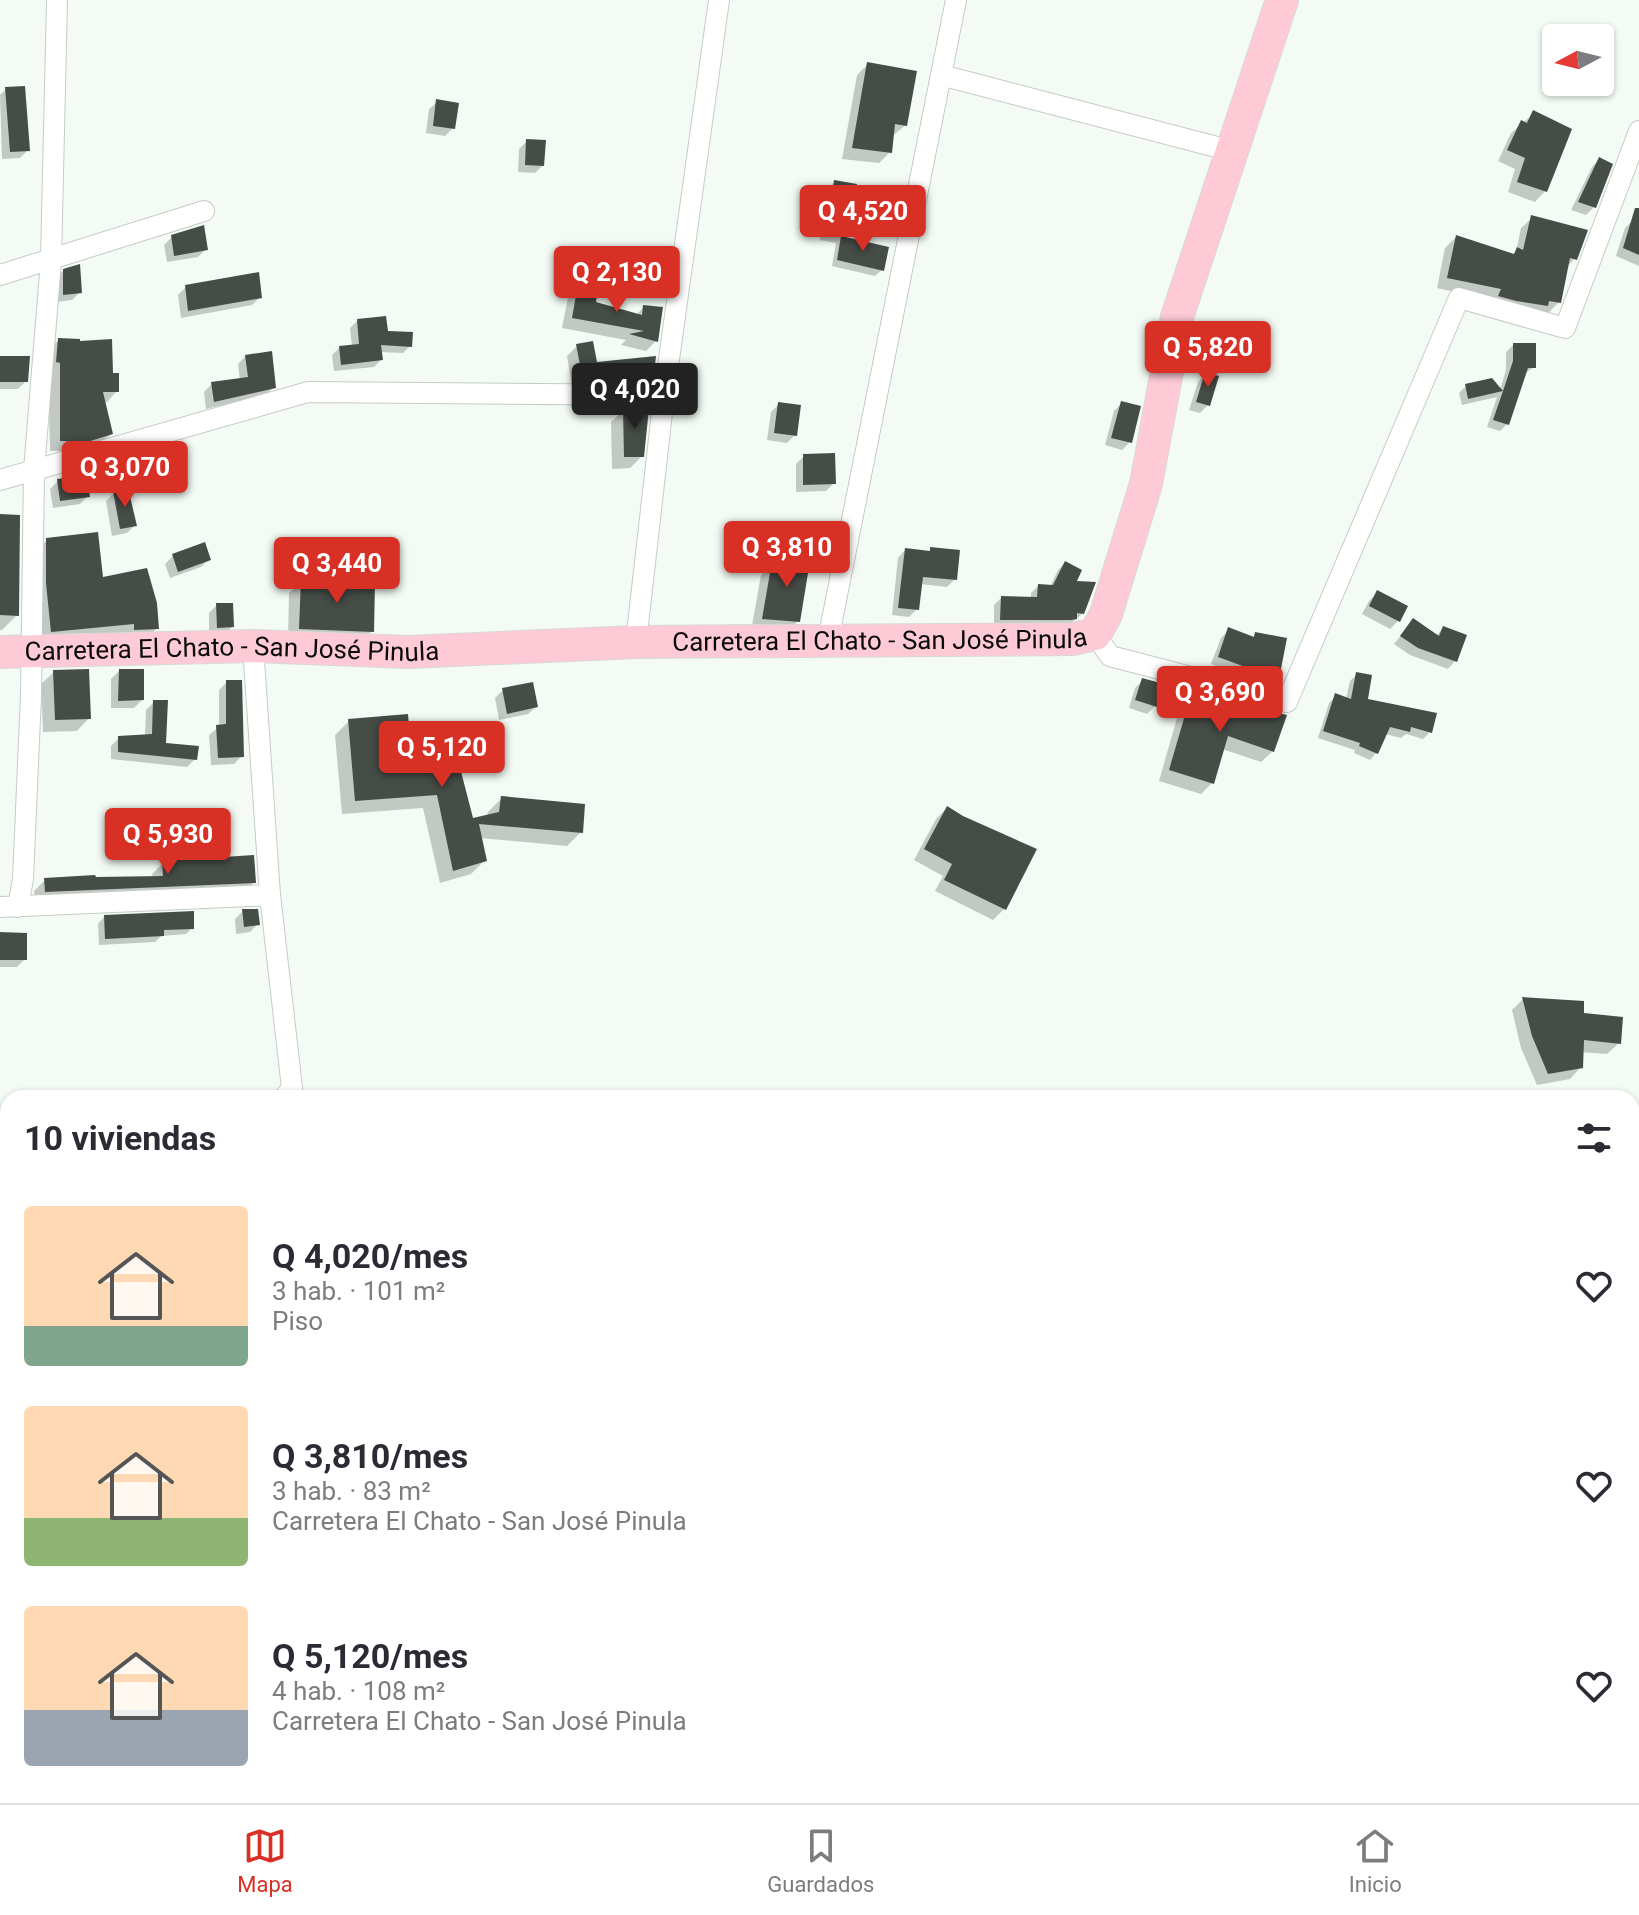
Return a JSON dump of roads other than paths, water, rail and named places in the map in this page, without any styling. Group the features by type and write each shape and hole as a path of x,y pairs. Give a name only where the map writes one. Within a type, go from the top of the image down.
{"main road":[{"name":"Carretera El Chato - San José Pinula","path":"16,652 253,646 408,652 636,642 1073,639 1095,634 1106,614 1146,484 1177,317 1282,0"}],"street":[{"path":"57,0 51,261 16,652 23,879 9,907 270,895"},
{"path":"636,642 664,395 719,0"},
{"path":"828,640 956,0"},
{"path":"941,75 1232,151"},
{"path":"1095,634 1110,656 1287,702 1459,298 1565,328 1639,131"},
{"path":"0,275 204,211"},
{"path":"0,480 308,392 664,395"},
{"path":"253,646 270,895 290,1090"}]}
